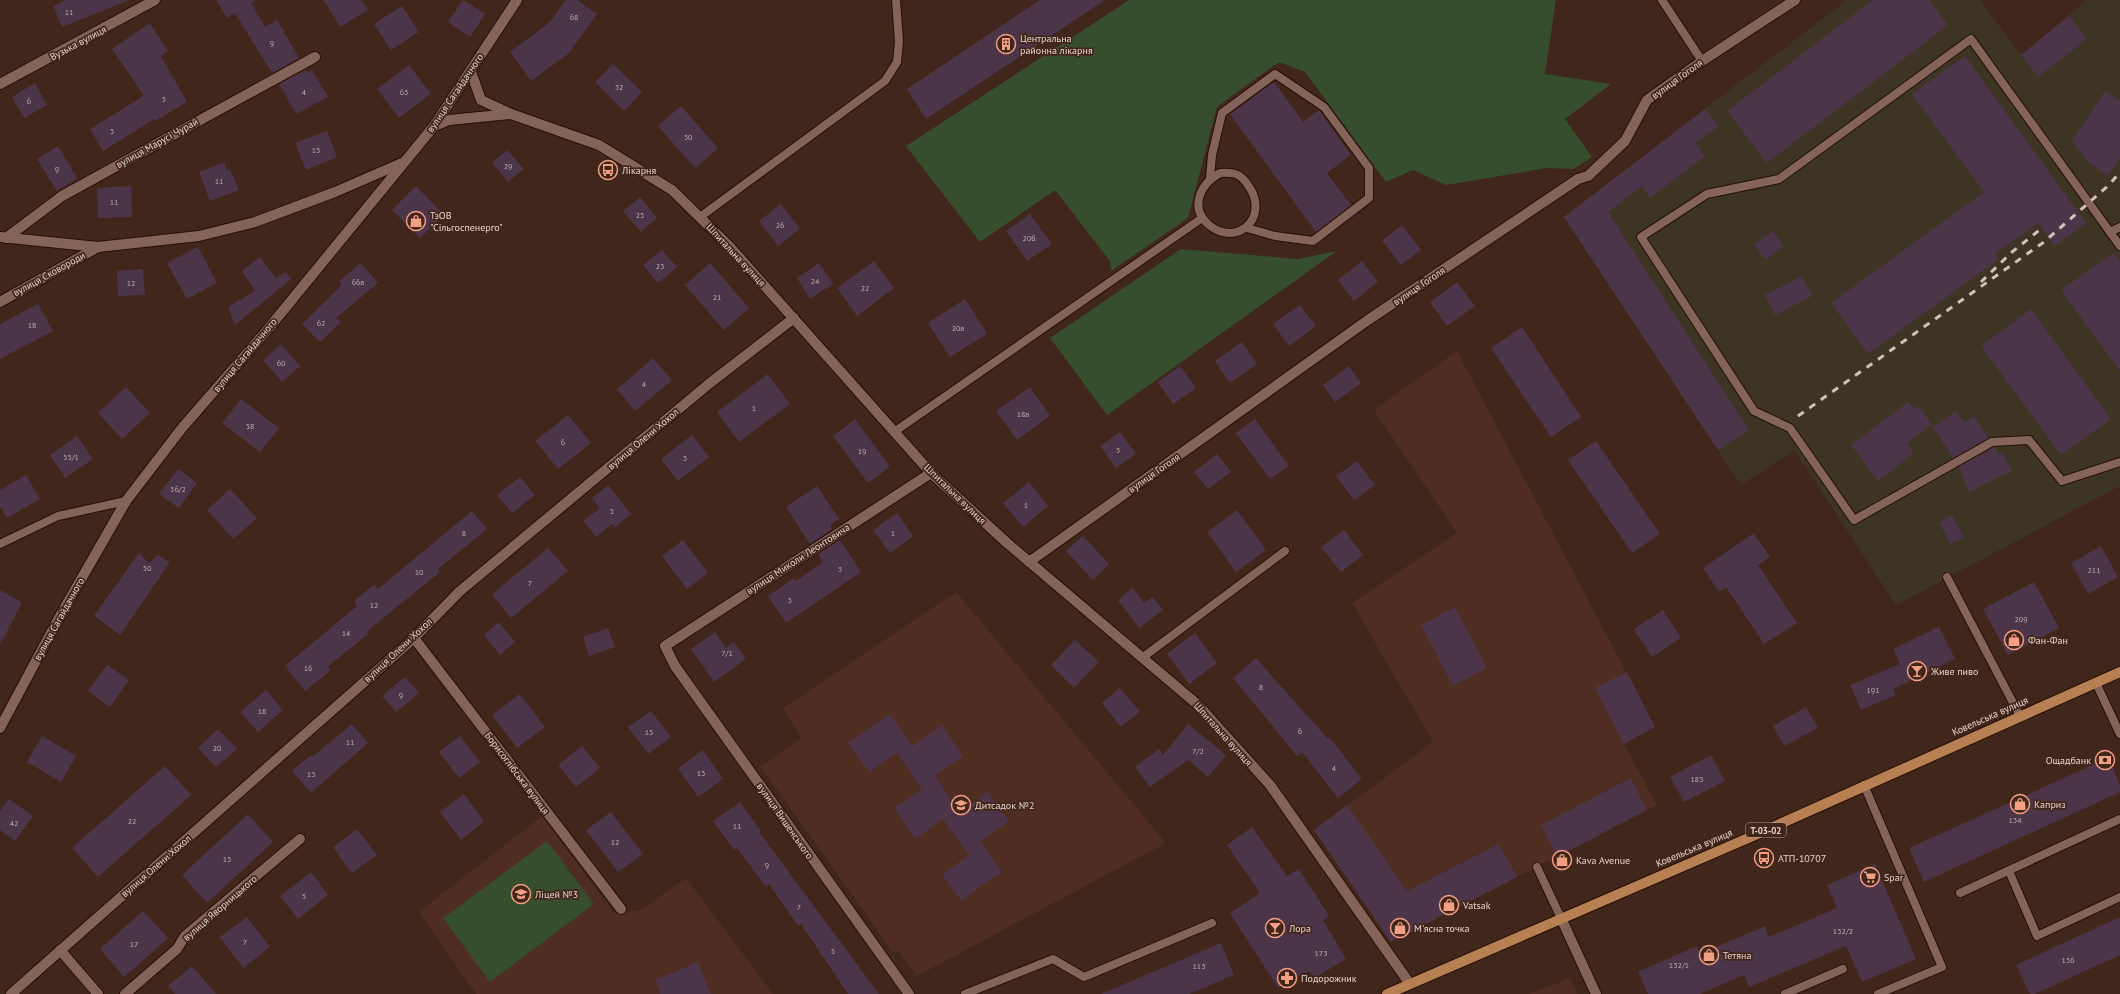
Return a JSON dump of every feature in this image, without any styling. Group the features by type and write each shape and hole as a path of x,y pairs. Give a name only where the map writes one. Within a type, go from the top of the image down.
{"main road":[{"name":"Ковельська вулиця","path":"1387,994 1753,836 1864,785 2120,672"}],"street":[{"name":"Вузька вулиця","path":"0,84 155,0"},
{"name":"вулиця Сагайдачного","path":"0,728 60,616 126,501 182,428 347,234 434,126 472,72 517,0"},
{"name":"вулиця Гоголя","path":"1029,562 1368,320 1578,179 1588,176 1625,141 1648,100 1702,61 1795,0"},
{"name":"вулиця Марусі Чурай","path":"3,238 62,196 315,57"},
{"path":"472,72 481,100 511,114"},
{"name":"Шпитальна вулиця","path":"434,126 450,120 511,114 599,145 672,190 700,217 794,318 931,473 1029,562 1198,705 1270,786 1410,984"},
{"path":"3,238 98,247 199,236 255,222 335,192 404,162"},
{"name":"вулиця Сковороди","path":"0,302 98,247"},
{"name":"вулиця Олени Хохол","path":"11,994 414,638 460,590 710,383 794,318"},
{"name":"вулиця Миколи Леонтовича","path":"666,646 931,473"},
{"name":"Борисоглібська вулиця","path":"414,638 621,909"},
{"name":"вулиця Вишенського","path":"666,646 675,666 908,994"},
{"name":"вулиця Яворницького","path":"126,994 177,948 185,936 300,839"},
{"path":"1561,918 1596,994"},
{"path":"60,950 98,994"}],"lane":[{"path":"700,217 885,81 897,62 899,42 896,0"},
{"path":"1662,0 1702,61"},
{"path":"2120,246 1971,39 1779,179 1707,194 1641,237 1754,411 1790,428 1854,520 1992,442 2029,440 2062,481 2120,462"},
{"path":"1210,178 1212,155 1222,113 1275,74 1324,107 1369,168 1369,198 1312,241 1275,236 1247,228 1232,233 1217,230 1202,218 1198,197 1210,178 1220,173 1232,172 1242,176 1252,190 1257,205 1255,216 1247,228"},
{"path":"894,432 1202,218"},
{"path":"2110,232 2120,227"},
{"path":"0,544 58,516 126,501"},
{"path":"1142,658 1285,551"},
{"path":"1947,577 2020,716"},
{"path":"2096,683 2118,724 2120,734"},
{"path":"1864,785 1942,967 1878,994"},
{"path":"1960,893 2120,819"},
{"path":"1537,867 1561,918"},
{"path":"2009,871 2037,936 2120,897"},
{"path":"965,994 1054,959 1084,977 1212,923"},
{"path":"1784,994 1843,969"}],"shaded area":[{"path":"1847,0 1980,0 2021,55 2087,0 2120,0 2120,486 1896,605 1794,450 1741,485 1564,217"},
{"path":"1457,351 1655,727 1624,744 1657,805 1391,942 1314,830 1433,742 1352,603 1457,533 1374,410"},
{"name":"Дитсадок №2","path":"956,592 1166,843 917,976 899,952 892,951 761,767 801,738 783,708"},
{"name":"Ліцей №3","path":"542,816 614,913 641,910 686,878 773,994 476,994 419,912"},
{"path":"1571,978 1577,994 1529,994"}],"green space":[{"path":"1129,0 1556,0 1545,74 1611,84 1565,119 1592,157 1574,169 1546,168 1446,185 1413,170 1386,182 1305,72 1279,62 1217,107 1188,218 1111,271 1110,261 1055,190 980,242 906,146"},
{"path":"1181,249 1298,259 1337,251 1107,415 1050,338"},
{"path":"547,841 594,904 490,982 443,918"}],"building":[{"path":"66,0 127,1 62,27 53,6"},
{"path":"216,0 256,0 251,3 265,27 277,20 299,58 272,73 235,13 227,18"},
{"path":"324,0 362,0 368,10 340,27"},
{"path":"463,0 485,14 470,37 448,22"},
{"path":"566,0 577,0 597,14 568,54 531,81 510,52 550,22"},
{"name":"Центральна районна лікарня","path":"1040,0 1105,0 926,119 907,89"},
{"path":"1873,0 1929,0 1948,25 1767,163 1727,111"},
{"path":"402,6 419,32 391,50 374,24"},
{"path":"2069,16 2087,39 2038,77 2021,55"},
{"path":"150,23 168,51 161,56 187,102 155,121 154,119 103,151 90,129 142,97 143,94 112,49"},
{"path":"1965,56 2086,223 2055,246 2038,223 1995,254 1999,259 1868,354 1831,303 1984,192 1912,94"},
{"path":"613,64 642,92 624,111 595,82"},
{"path":"409,65 431,94 399,118 377,89"},
{"path":"306,70 307,73 312,70 328,97 296,114 279,84"},
{"path":"1274,82 1303,122 1319,110 1351,155 1327,173 1351,205 1316,232 1230,114"},
{"path":"35,83 47,105 24,118 12,97"},
{"path":"2105,91 2120,101 2120,158 2108,176 2089,163 2072,141"},
{"path":"681,106 718,148 695,168 658,126"},
{"path":"1705,109 1719,126 1695,143 1705,156 1650,198 1642,186 1608,212 1749,430 1718,450 1564,217"},
{"path":"327,131 337,157 306,170 295,143"},
{"path":"58,146 77,178 57,191 37,159"},
{"path":"507,150 524,169 508,182 492,162"},
{"path":"224,162 227,170 230,169 239,190 210,201 199,172"},
{"path":"131,186 132,217 98,218 97,188"},
{"path":"416,186 444,215 420,238 392,210"},
{"path":"640,197 657,218 641,232 623,211"},
{"path":"781,204 800,229 778,246 759,221"},
{"path":"1030,214 1052,244 1027,261 1006,231"},
{"path":"1402,225 1421,250 1401,265 1382,240"},
{"path":"1773,231 1784,246 1765,260 1754,245"},
{"path":"198,247 217,283 187,299 167,263"},
{"path":"662,250 677,267 658,283 643,265"},
{"path":"2113,253 2120,262 2120,371 2061,290"},
{"path":"260,257 276,278 286,272 291,279 235,325 228,307 255,291 242,271"},
{"path":"874,261 894,288 857,316 837,288"},
{"path":"1362,261 1378,282 1354,301 1338,280"},
{"path":"361,263 378,283 336,318 341,322 320,342 302,324 342,285 339,281"},
{"path":"710,263 749,308 724,330 685,285"},
{"path":"819,263 833,284 810,299 797,278"},
{"path":"143,269 145,295 118,296 117,271"},
{"path":"1802,276 1812,296 1775,315 1765,295"},
{"path":"1457,282 1475,306 1447,326 1430,302"},
{"path":"965,299 987,334 950,357 928,323"},
{"path":"38,304 53,331 0,359 0,324"},
{"path":"1300,305 1316,326 1289,346 1273,324"},
{"path":"2031,309 2111,419 2061,455 1981,346"},
{"path":"1522,327 1581,417 1551,437 1491,348"},
{"path":"1242,342 1257,364 1230,383 1215,361"},
{"path":"281,344 300,366 282,382 263,360"},
{"path":"653,358 672,380 635,411 617,389"},
{"path":"1180,366 1196,388 1173,404 1158,382"},
{"path":"1349,366 1361,383 1335,402 1323,385"},
{"path":"768,374 790,404 739,442 717,412"},
{"path":"126,387 150,413 122,439 98,413"},
{"path":"1030,387 1050,416 1017,440 996,411"},
{"path":"241,399 279,428 260,452 222,423"},
{"path":"1908,402 1913,409 1918,406 1932,424 1907,443 1914,453 1878,481 1851,445"},
{"path":"1956,411 1964,423 1974,416 1988,438 1953,458 1933,427"},
{"path":"568,415 591,443 558,469 535,441"},
{"path":"855,419 890,467 868,483 833,436"},
{"path":"1255,419 1289,466 1270,479 1236,433"},
{"path":"1120,432 1136,454 1116,468 1100,446"},
{"path":"692,435 709,457 678,481 661,459"},
{"path":"77,436 93,459 65,478 50,455"},
{"path":"1596,441 1660,534 1632,553 1568,460"},
{"path":"1995,447 1999,454 2002,452 2012,471 1969,492 1959,467"},
{"path":"1217,454 1231,472 1208,489 1194,472"},
{"path":"1357,461 1375,485 1354,500 1336,476"},
{"path":"178,469 197,483 179,508 159,494"},
{"path":"26,475 40,499 7,518 0,506 0,490"},
{"path":"520,477 535,495 512,513 497,495"},
{"path":"1029,482 1048,506 1023,527 1003,503"},
{"path":"608,485 631,514 615,527 612,524 596,537 583,521 600,508 592,498"},
{"path":"817,486 839,519 830,525 832,529 810,544 786,507"},
{"path":"230,489 257,518 233,539 207,510"},
{"path":"1237,510 1266,550 1236,572 1207,532"},
{"path":"472,511 487,529 438,569 440,572 366,632 368,634 327,667 331,670 305,691 285,666 357,606 354,601 374,585 378,589"},
{"path":"897,513 913,536 890,553 873,530"},
{"path":"1952,515 1964,537 1951,544 1939,523"},
{"path":"1344,530 1363,555 1341,572 1321,547"},
{"path":"1754,533 1770,557 1758,565 1797,623 1764,644 1726,587 1719,592 1703,568"},
{"path":"1083,536 1109,564 1093,580 1066,551"},
{"path":"683,540 708,573 687,589 662,556"},
{"path":"840,540 861,572 786,623 768,596 794,578 796,581 823,562 818,554"},
{"path":"2101,546 2118,577 2088,594 2071,563"},
{"path":"548,548 568,571 511,618 492,594"},
{"path":"139,553 149,563 158,555 170,562 120,635 94,616"},
{"path":"2034,582 2059,628 2008,655 1983,609"},
{"path":"1133,588 1144,603 1153,597 1163,610 1139,628 1118,600"},
{"path":"0,590 22,602 0,645"},
{"path":"1455,607 1487,668 1453,686 1421,625"},
{"path":"1663,610 1681,638 1652,657 1634,629"},
{"path":"499,622 515,642 500,655 484,635"},
{"path":"1939,627 1955,659 1893,689 1896,695 1861,710 1850,685 1900,664 1893,649"},
{"path":"608,628 615,647 589,656 583,637"},
{"path":"715,632 726,648 734,642 746,659 714,682 691,649"},
{"path":"1195,633 1217,663 1189,684 1167,654"},
{"path":"1075,640 1099,662 1074,688 1051,665"},
{"path":"1256,658 1328,739 1330,738 1362,779 1338,798 1302,752 1297,756 1233,678"},
{"path":"107,665 129,680 110,707 88,691"},
{"path":"1627,672 1655,727 1624,744 1595,688"},
{"path":"405,677 419,693 396,712 382,696"},
{"path":"1120,688 1140,712 1121,727 1102,703"},
{"path":"266,690 283,710 258,732 240,712"},
{"path":"520,694 545,727 517,748 492,715"},
{"path":"1806,707 1818,728 1784,746 1773,726"},
{"path":"651,711 671,737 648,754 628,727"},
{"path":"890,714 913,746 942,725 963,756 935,776 960,812 988,792 1009,821 981,841 1002,872 961,901 942,874 969,855 943,819 915,839 894,808 922,789 897,753 869,772 848,743"},
{"path":"352,724 368,743 311,793 292,771 311,755 312,757"},
{"path":"1188,724 1226,755 1208,777 1188,760 1150,787 1135,767 1159,749 1163,755"},
{"path":"218,729 237,749 216,767 198,748"},
{"path":"42,736 76,756 61,782 27,762"},
{"path":"460,736 480,762 459,778 439,752"},
{"path":"582,746 600,768 576,787 558,765"},
{"path":"703,750 723,779 698,797 678,768"},
{"path":"1711,755 1725,781 1684,802 1670,777"},
{"path":"2108,758 2120,785 2120,792 1924,882 1909,848"},
{"path":"165,766 191,795 98,877 72,848"},
{"path":"1631,778 1647,810 1557,857 1541,825"},
{"path":"464,794 484,822 461,840 440,812"},
{"path":"9,799 33,816 15,841 0,830 0,811"},
{"path":"740,802 761,831 759,832 879,994 848,994 801,924 798,926 769,884 766,887 737,848 734,850 713,821"},
{"path":"1347,805 1407,891 1499,844 1517,877 1391,942 1314,830"},
{"path":"611,812 643,854 618,872 586,830"},
{"path":"248,814 273,842 207,903 182,875"},
{"name":"Лора","path":"1252,827 1287,876 1299,869 1329,916 1323,920 1346,959 1314,978 1309,971 1278,988 1230,913 1260,893 1227,845"},
{"path":"357,829 377,855 352,873 333,847"},
{"path":"1875,864 1916,959 1862,982 1846,946 1749,987 1744,975 1700,994 1648,994 1638,972 1697,946 1700,954 1765,926 1769,937 1837,908 1827,885"},
{"path":"311,872 328,895 298,919 280,896"},
{"path":"143,911 168,938 124,977 100,949"},
{"path":"247,917 270,947 243,968 220,937"},
{"path":"2120,917 2120,955 2035,994 2030,994 2016,965"},
{"path":"1221,943 1234,975 1189,994 1101,994"},
{"path":"698,962 711,994 660,994 655,980"},
{"path":"192,966 216,994 175,994 168,986"}],"railway":[{"path":"1798,416 2044,242 2109,185 2120,172"},
{"path":"1981,282 2012,252 2042,228"}],"place":[{"name":"Центральна районна лікарня","path":"1006,44"},
{"name":"Лікарня","path":"608,170"},
{"name":"ТзОВ \"Сільгоспенерго\"","path":"416,221"},
{"name":"Фан-Фан","path":"2014,640"},
{"name":"Живе пиво","path":"1917,671"},
{"name":"Ощадбанк","path":"2105,760"},
{"name":"Каприз","path":"2020,804"},
{"name":"Дитсадок №2","path":"961,805"},
{"name":"АТП-10707","path":"1764,858"},
{"name":"Kava Avenue","path":"1562,860"},
{"name":"Spar","path":"1870,877"},
{"name":"Ліцей №3","path":"521,894"},
{"name":"Vatsak","path":"1449,905"},
{"name":"Лора","path":"1275,928"},
{"name":"М'ясна точка","path":"1400,928"},
{"name":"Тетяна","path":"1709,955"},
{"name":"Подорожник","path":"1287,978"}]}
